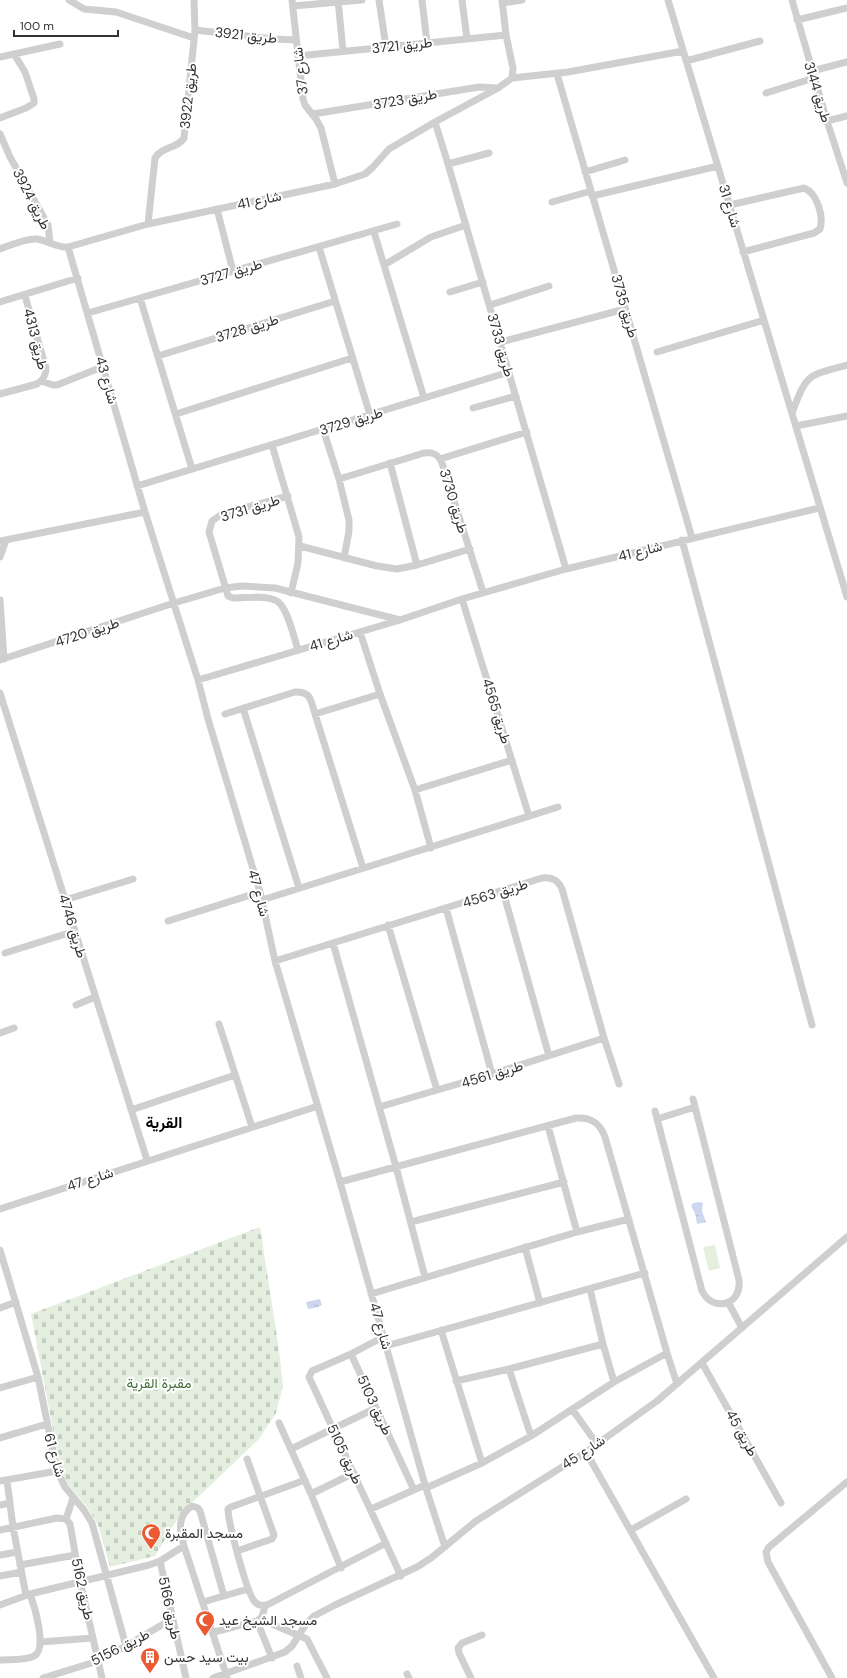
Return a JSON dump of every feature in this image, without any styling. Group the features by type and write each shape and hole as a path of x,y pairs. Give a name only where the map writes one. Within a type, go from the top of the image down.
{"street":[{"name":"طريق 3921","path":"69,0 88,10 116,12 194,38"},
{"name":"طريق 3922","path":"148,224 156,158 161,150 179,144 184,138 195,30 194,0"},
{"path":"293,3 362,0"},
{"path":"379,0 386,47"},
{"path":"422,0 427,43"},
{"path":"462,0 467,39"},
{"path":"522,0 502,2 506,35 513,68 512,78 557,74 683,50"},
{"name":"شارع 31","path":"668,0 796,426 819,508 844,575 847,597"},
{"name":"طريق 3144","path":"792,0 847,184"},
{"path":"338,1 342,51"},
{"name":"شارع 37","path":"293,3 303,100 308,110 313,114 321,128 335,184"},
{"path":"797,20 847,8"},
{"name":"طريق 3921","path":"195,30 296,40"},
{"name":"طريق 3721","path":"298,56 506,35"},
{"path":"686,60 760,41"},
{"path":"0,57 60,44"},
{"path":"0,118 26,108 34,103 25,72 14,54"},
{"path":"766,93 847,62"},
{"name":"طريق 3735","path":"557,74 692,538"},
{"name":"شارع 41","path":"68,248 148,224 335,184 365,174 388,149 498,88 512,78"},
{"name":"طريق 3723","path":"313,114 479,87 498,88"},
{"path":"827,121 847,116"},
{"name":"طريق 3733","path":"435,122 501,342 566,569"},
{"name":"طريق 3924","path":"0,134 10,157 48,225 50,243"},
{"path":"448,164 489,153"},
{"path":"585,172 625,160"},
{"path":"552,202 718,166"},
{"path":"730,205 804,188 813,194 819,211 822,224 820,229 743,252"},
{"path":"217,210 233,271"},
{"name":"طريق 3727","path":"88,313 374,232 397,224"},
{"path":"384,266 431,237 466,225"},
{"path":"374,232 424,398"},
{"path":"0,249 33,239 68,248"},
{"path":"319,247 370,415"},
{"name":"شارع 43","path":"68,248 78,278 137,486 198,680"},
{"name":"طريق 4313","path":"0,302 25,296 78,278"},
{"path":"450,292 483,282"},
{"path":"490,305 549,286"},
{"name":"طريق 4313","path":"0,394 7,394 41,381 46,373 46,368 25,296"},
{"path":"140,298 192,469"},
{"name":"طريق 3728","path":"158,356 335,301"},
{"path":"501,342 625,308"},
{"path":"657,352 764,320"},
{"path":"176,414 352,358"},
{"path":"792,413 801,389 810,377 847,365"},
{"name":"طريق 4313","path":"41,381 58,385 102,367"},
{"name":"طريق 3729","path":"137,486 509,372"},
{"path":"473,408 516,396"},
{"path":"796,426 847,416"},
{"path":"323,429 339,479 349,520 349,531 344,558"},
{"path":"440,458 527,432"},
{"name":"طريق 3731","path":"272,445 298,528 300,546 298,563 291,592"},
{"name":"طريق 3730","path":"339,479 428,452 437,455 440,458 483,592"},
{"path":"390,463 417,565"},
{"name":"طريق 3731","path":"225,588 209,532 212,521 222,514 288,496"},
{"name":"شارع 41","path":"198,680 464,602 483,592 566,569 819,508"},
{"path":"0,557 3,541 145,512"},
{"path":"682,540 812,1025"},
{"name":"طريق 3730","path":"300,546 344,558 397,569 417,565 470,549"},
{"path":"174,603 225,588 259,586 291,592 400,620"},
{"path":"225,588 228,596 233,598 272,599 280,603 285,611 298,650"},
{"path":"0,600 2,660"},
{"name":"طريق 4565","path":"464,602 529,816"},
{"name":"طريق 4720","path":"2,660 174,603"},
{"path":"360,632 380,694 415,790 431,848"},
{"name":"شارع 47","path":"198,680 208,719 260,892 275,961 340,1182 426,1487 445,1547"},
{"path":"225,714 296,692 303,692 307,694 310,698 363,868"},
{"name":"طريق 4746","path":"0,693 147,1160"},
{"path":"315,714 380,694"},
{"path":"243,708 299,888"},
{"path":"415,790 512,760"},
{"path":"262,900 558,807"},
{"name":"طريق 4563","path":"275,961 388,925 503,891 548,878 555,879 559,884 619,1084"},
{"path":"65,900 133,879"},
{"path":"503,891 549,1056"},
{"path":"168,921 260,892"},
{"path":"446,908 492,1074"},
{"path":"388,925 437,1090"},
{"path":"5,953 75,931"},
{"path":"333,943 396,1167 425,1277"},
{"path":"76,1005 95,997"},
{"path":"219,1024 252,1127"},
{"path":"0,1033 14,1028"},
{"name":"طريق 4561","path":"379,1107 492,1074 604,1038"},
{"path":"131,1110 235,1076"},
{"path":"655,1111 702,1291 704,1296 712,1303 718,1304 728,1302 736,1296 739,1280 693,1098"},
{"name":"شارع 47","path":"0,1209 147,1160 318,1106"},
{"path":"657,1119 695,1107"},
{"path":"340,1182 583,1118 589,1119 600,1125 605,1136 645,1273 666,1353 677,1384"},
{"path":"548,1126 577,1232"},
{"path":"411,1222 564,1182"},
{"path":"371,1294 577,1232 629,1219"},
{"name":"شارع 45","path":"213,1678 227,1676 290,1649 306,1624 314,1616 335,1605 401,1576 426,1561 476,1521 586,1452 657,1401 847,1237"},
{"path":"525,1248 540,1303"},
{"name":"شارع 61","path":"0,1250 38,1377 56,1471 73,1498 84,1510 92,1523 126,1646"},
{"path":"386,1346 645,1273"},
{"path":"590,1289 614,1382"},
{"path":"0,1308 16,1302"},
{"path":"728,1302 742,1328"},
{"path":"440,1330 482,1463"},
{"path":"351,1354 383,1337"},
{"path":"456,1380 509,1369 603,1344"},
{"path":"371,1510 414,1490 426,1487 482,1463 530,1436 614,1382 666,1353"},
{"name":"طريق 5103","path":"351,1354 414,1490"},
{"name":"طريق 5105","path":"351,1354 312,1372 309,1374 309,1377 334,1428 401,1576"},
{"name":"طريق 45","path":"702,1363 781,1503"},
{"path":"509,1369 530,1436"},
{"path":"0,1388 38,1377"},
{"path":"291,1449 376,1408"},
{"path":"572,1409 597,1444"},
{"path":"279,1423 311,1494 341,1568"},
{"path":"0,1438 47,1424"},
{"path":"586,1452 714,1678"},
{"path":"237,1551 270,1540 274,1537 274,1532 247,1459"},
{"path":"0,1660 35,1656 40,1648 37,1615 20,1569 10,1503 4,1481 56,1471"},
{"path":"311,1494 354,1473"},
{"path":"305,1480 231,1506 228,1509 237,1551 248,1589 256,1603 265,1606 386,1544"},
{"path":"832,1678 768,1562 766,1552 769,1547 847,1482"},
{"path":"0,1530 57,1518 66,1519 73,1498"},
{"path":"631,1530 686,1499"},
{"path":"0,1505 10,1503"},
{"path":"224,1596 200,1510 195,1506 189,1508 180,1521 179,1529 214,1632 227,1676"},
{"name":"طريق 5162","path":"66,1519 70,1524 80,1581 102,1678"},
{"path":"0,1605 28,1594 160,1561 184,1546"},
{"path":"0,1555 18,1552"},
{"path":"0,1576 20,1569 75,1555"},
{"name":"طريق 5166","path":"160,1561 186,1678"},
{"path":"203,1602 248,1589"},
{"path":"258,1620 263,1614 265,1606"},
{"name":"طريق 5156","path":"43,1678 65,1675 98,1661 172,1619"},
{"path":"214,1632 258,1620 300,1635 309,1642 327,1678"},
{"path":"258,1620 272,1658"},
{"path":"471,1678 458,1648 462,1643 482,1634"},
{"path":"40,1642 93,1638"},
{"path":"297,1666 301,1678"}],"green space":[{"name":"مقبرة القرية","path":"260,1227 283,1386 276,1413 259,1439 195,1500 184,1508 155,1556 110,1567 98,1525 88,1508 62,1477 31,1314"},
{"path":"715,1245 720,1268 709,1271 703,1247"}],"water":[{"path":"693,1203 703,1203 702,1211 706,1222 697,1224 695,1213 691,1206"},
{"path":"320,1299 322,1305 308,1309 306,1302"}],"place":[{"name":"مسجد المقبرة","path":"151,1550"},
{"name":"مسجد الشيخ عيد","path":"205,1637"},
{"name":"بيت سيد حسن","path":"150,1674"}],"district":[{"name":"القرية","path":"164,1122"}]}
